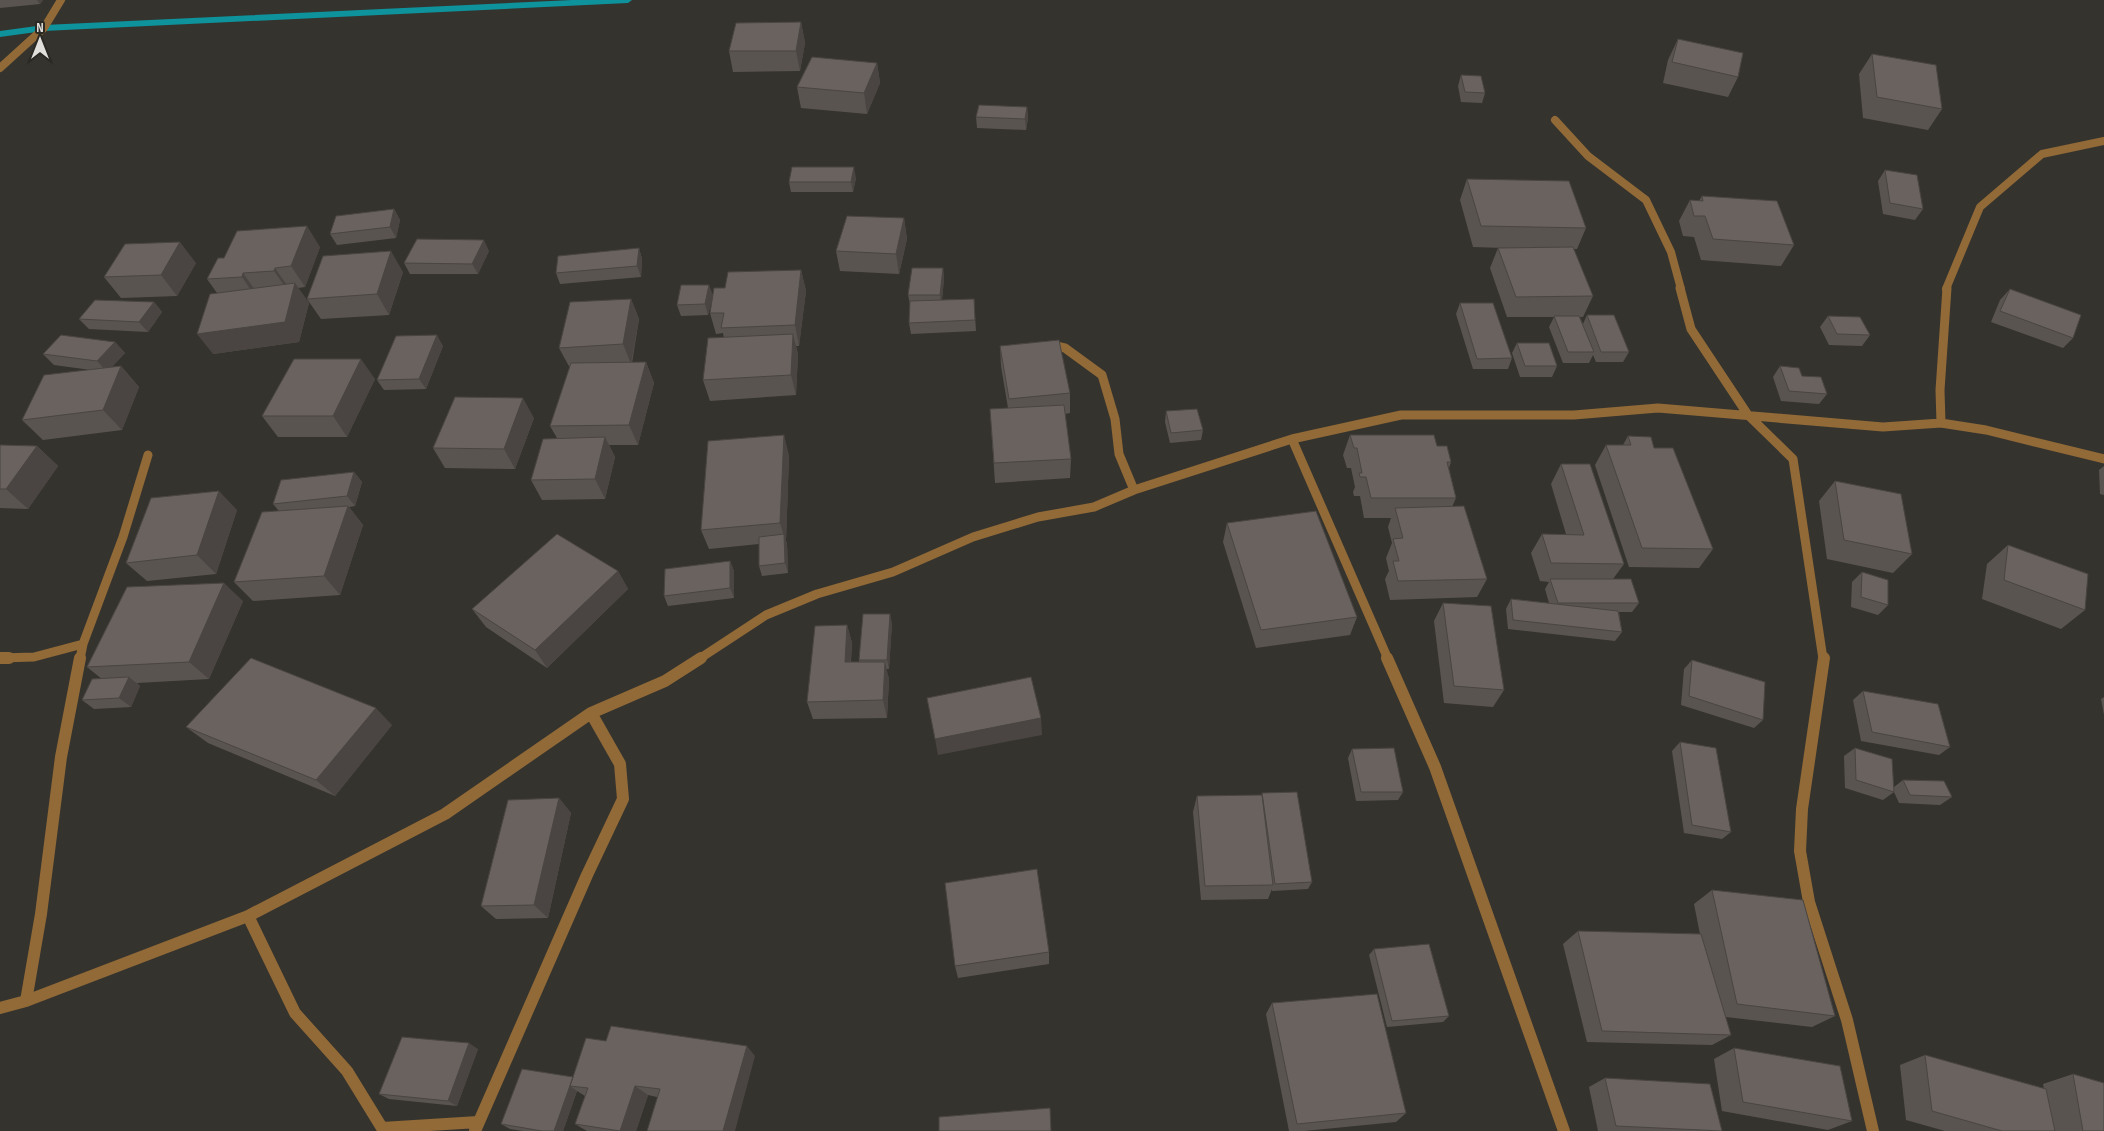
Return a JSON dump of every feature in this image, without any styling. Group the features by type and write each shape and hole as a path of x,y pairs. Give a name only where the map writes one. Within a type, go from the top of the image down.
{"street":[{"path":"0,68 44,28 61,0"},
{"path":"1555,120 1588,156 1646,200 1671,252 1691,328 1748,415 1793,459 1824,655 1802,809 1800,851 1809,902 1847,1020 1873,1131"},
{"path":"1941,423 1940,390 1946,290 1980,207 2042,154 2104,141"},
{"path":"1056,346 1065,348 1102,375 1116,419 1118,454 1134,490"},
{"path":"0,1008 26,1001 248,916 445,814 591,713 665,681 766,615 817,594 893,572 973,537 1038,517 1094,507 1134,490 1292,439 1401,415 1574,415 1658,408 1883,427 1941,423 1986,430 2104,459"},
{"path":"1292,439 1435,768 1564,1131"},
{"path":"26,1001 40,914 61,757 83,644 123,537 148,455"},
{"path":"0,658 34,657 83,644"},
{"path":"248,916 295,1014 347,1071 382,1128 477,1126 623,799 620,764 591,713"}],"building":[{"path":"801,22 796,51 729,51 736,23"},
{"path":"1678,39 1743,53 1738,77 1672,62"},
{"path":"1872,54 1936,65 1942,109 1877,97"},
{"path":"812,57 877,63 864,93 797,87"},
{"path":"1461,75 1481,76 1485,93 1465,92"},
{"path":"979,105 1027,107 1025,119 976,117"},
{"path":"792,167 854,167 851,182 789,182"},
{"path":"1885,170 1917,175 1923,209 1890,203"},
{"path":"1467,179 1569,181 1586,228 1481,226"},
{"path":"1702,196 1777,201 1794,245 1713,239 1705,216 1694,216 1690,200 1703,201"},
{"path":"394,209 390,227 330,234 336,216"},
{"path":"847,216 904,218 896,254 836,251"},
{"path":"307,226 291,266 275,268 274,271 243,273 242,277 207,279 218,258 224,258 237,231"},
{"path":"417,239 484,240 472,264 404,263"},
{"path":"180,242 161,275 104,277 125,244"},
{"path":"1573,247 1593,296 1516,297 1498,248"},
{"path":"639,248 637,266 556,273 558,256"},
{"path":"391,251 377,294 307,299 323,256"},
{"path":"912,268 943,268 940,295 908,295"},
{"path":"801,270 795,325 721,328 724,313 710,313 714,288 725,288 728,272"},
{"path":"295,283 285,322 197,334 210,294"},
{"path":"681,285 709,285 705,304 677,305"},
{"path":"2010,289 2081,315 2073,338 2000,311"},
{"path":"631,299 623,344 559,348 570,302"},
{"path":"974,299 975,320 909,323 910,301"},
{"path":"95,300 154,302 139,322 79,319"},
{"path":"1460,303 1493,303 1512,358 1477,359"},
{"path":"1587,315 1614,315 1629,352 1601,352"},
{"path":"1554,316 1579,316 1594,352 1568,352"},
{"path":"1828,316 1860,317 1870,335 1837,334"},
{"path":"793,334 791,375 703,380 708,338"},
{"path":"61,335 115,342 97,361 43,354"},
{"path":"437,335 419,379 377,380 396,336"},
{"path":"1059,340 1070,393 1009,399 1000,346"},
{"path":"1517,343 1549,343 1557,366 1525,366"},
{"path":"294,359 361,359 333,416 262,416"},
{"path":"646,362 629,425 550,426 571,363"},
{"path":"121,366 103,410 22,420 44,375"},
{"path":"1780,366 1799,368 1802,376 1821,377 1827,394 1789,391"},
{"path":"455,397 523,398 504,449 433,448"},
{"path":"1064,405 1071,459 994,463 990,409"},
{"path":"1197,409 1203,430 1171,433 1166,411"},
{"path":"784,435 780,523 701,530 708,441"},
{"path":"1350,435 1434,435 1437,446 1447,446 1451,462 1447,462 1456,498 1371,498 1366,477 1360,477 1359,473 1362,473 1357,448 1354,448"},
{"path":"1628,436 1651,437 1654,448 1673,448 1713,549 1642,548 1606,445 1631,445"},
{"path":"605,437 595,479 531,480 543,439"},
{"path":"0,445 37,446 6,489 0,489"},
{"path":"1561,464 1590,464 1624,564 1551,563 1542,534 1584,535"},
{"path":"354,472 347,496 273,504 281,480"},
{"path":"1835,481 1901,494 1912,554 1844,540"},
{"path":"219,491 197,555 126,563 151,498"},
{"path":"348,506 324,576 234,582 262,512"},
{"path":"1464,506 1487,579 1398,581 1393,561 1399,561 1393,539 1403,538 1395,508"},
{"path":"1316,511 1357,617 1261,630 1227,523"},
{"path":"557,534 618,571 535,650 472,609"},
{"path":"784,534 785,563 759,566 759,537"},
{"path":"2008,545 2088,574 2085,610 2004,580"},
{"path":"730,561 730,588 664,596 665,569"},
{"path":"1862,572 1888,580 1888,605 1861,597"},
{"path":"1550,579 1631,579 1639,603 1558,603"},
{"path":"224,583 189,662 87,667 127,587"},
{"path":"1511,599 1618,611 1622,632 1513,620"},
{"path":"1443,603 1491,606 1504,690 1454,686"},
{"path":"863,614 890,614 887,660 859,660"},
{"path":"847,625 845,662 885,662 883,700 807,702 815,626"},
{"path":"251,658 376,708 316,780 186,727"},
{"path":"1692,660 1765,682 1763,720 1689,696"},
{"path":"129,677 119,698 82,700 92,679"},
{"path":"1031,677 1041,718 935,739 927,698"},
{"path":"1863,691 1938,704 1950,747 1872,732"},
{"path":"1680,742 1716,748 1731,832 1692,825"},
{"path":"1394,748 1403,792 1361,792 1352,749"},
{"path":"1855,748 1892,759 1894,792 1856,780"},
{"path":"1903,780 1944,781 1952,797 1910,795"},
{"path":"1297,792 1312,882 1275,884 1262,793"},
{"path":"1262,795 1273,885 1205,886 1197,796"},
{"path":"559,798 534,905 481,906 508,800"},
{"path":"1037,869 1049,952 955,966 945,883"},
{"path":"1712,890 1803,900 1835,1016 1737,1004"},
{"path":"1578,931 1701,934 1731,1035 1602,1031"},
{"path":"1429,944 1449,1016 1392,1021 1374,949"},
{"path":"1377,994 1406,1113 1297,1124 1272,1003"},
{"path":"611,1026 747,1046 723,1131 647,1131 660,1089 635,1086 620,1131 575,1124 588,1088 570,1086 586,1038 606,1041"},
{"path":"402,1037 469,1043 448,1101 379,1094"},
{"path":"1734,1048 1840,1066 1852,1121 1743,1102"},
{"path":"1925,1055 2046,1089 2055,1131 2002,1131 1932,1111"},
{"path":"522,1069 573,1077 554,1131 542,1131 501,1124"},
{"path":"2073,1074 2104,1083 2104,1131 2083,1131"},
{"path":"1605,1078 1710,1084 1722,1131 1616,1126"},
{"path":"1050,1108 1051,1131 939,1131 939,1117"}],"waterway":[{"path":"0,34 44,28 628,0"}]}
